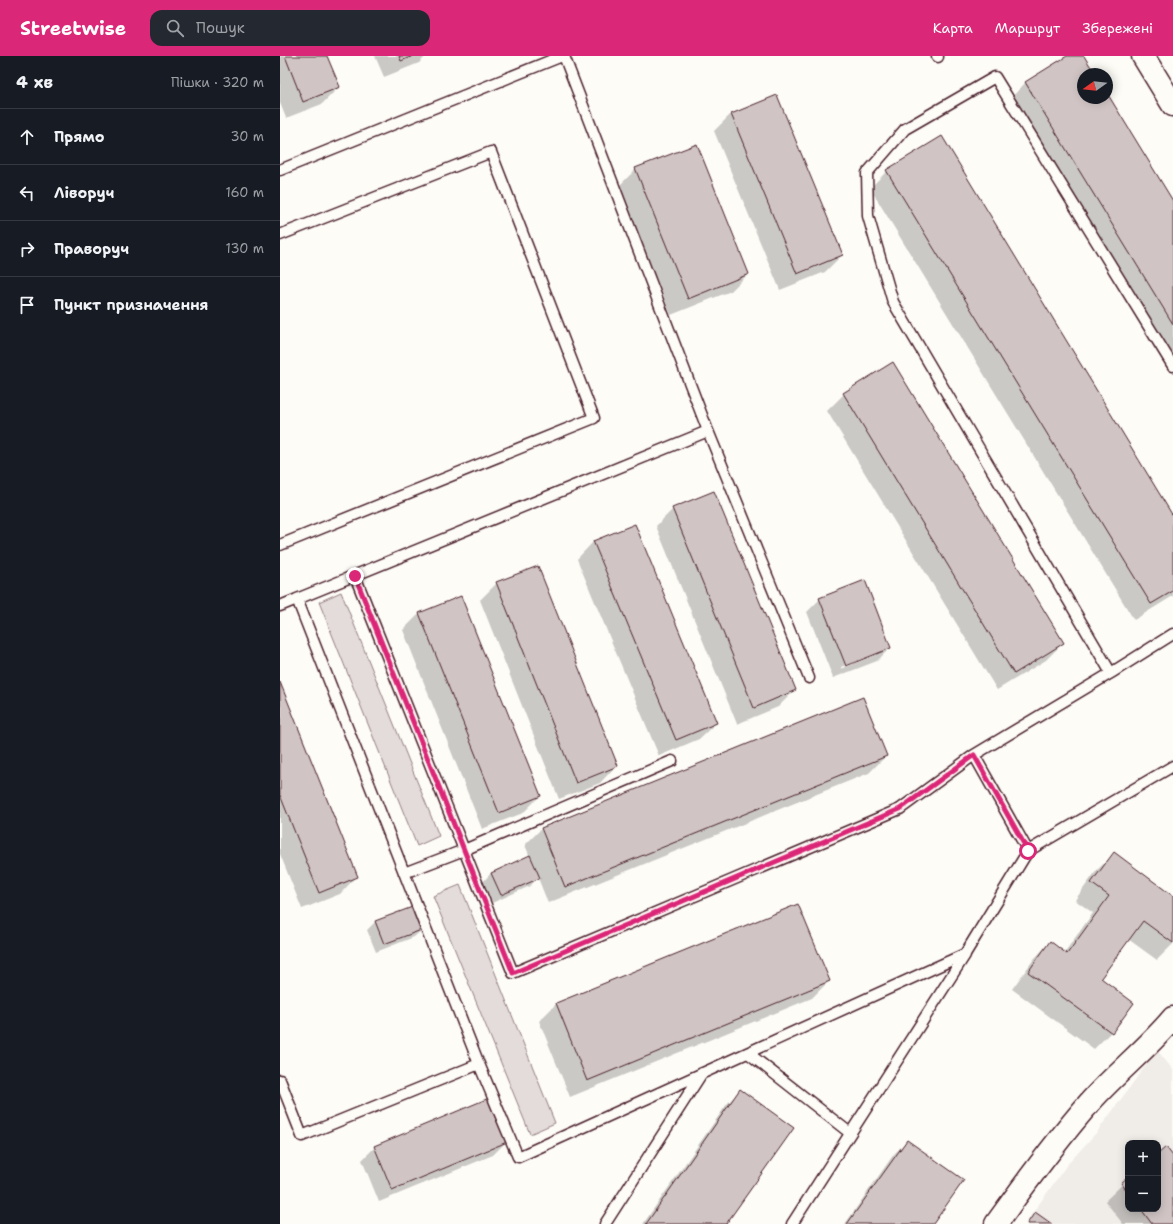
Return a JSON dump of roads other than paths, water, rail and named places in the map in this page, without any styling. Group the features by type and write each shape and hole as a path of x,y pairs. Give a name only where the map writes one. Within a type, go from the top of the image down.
{"main road":[{"path":"1143,56 1173,105"},
{"path":"996,1224 1038,1165 1092,1100 1157,1038 1173,1018"}],"lane":[{"path":"280,170 563,56 708,431 809,678"},
{"path":"1111,672 893,302 868,216 867,173 905,129 995,77 1173,366"},
{"path":"280,235 491,152 594,418 280,545"},
{"path":"280,606 708,431"},
{"path":"355,576 513,973 900,809 974,755 1173,634"},
{"path":"297,599 479,1064 518,1157 965,954"},
{"path":"974,755 1028,851"},
{"path":"404,873 464,850 672,761"},
{"path":"792,1224 965,954 1028,851 1173,766"},
{"path":"748,1052 850,1133"},
{"path":"280,1080 302,1136 479,1064"},
{"path":"604,1224 702,1073"}]}
